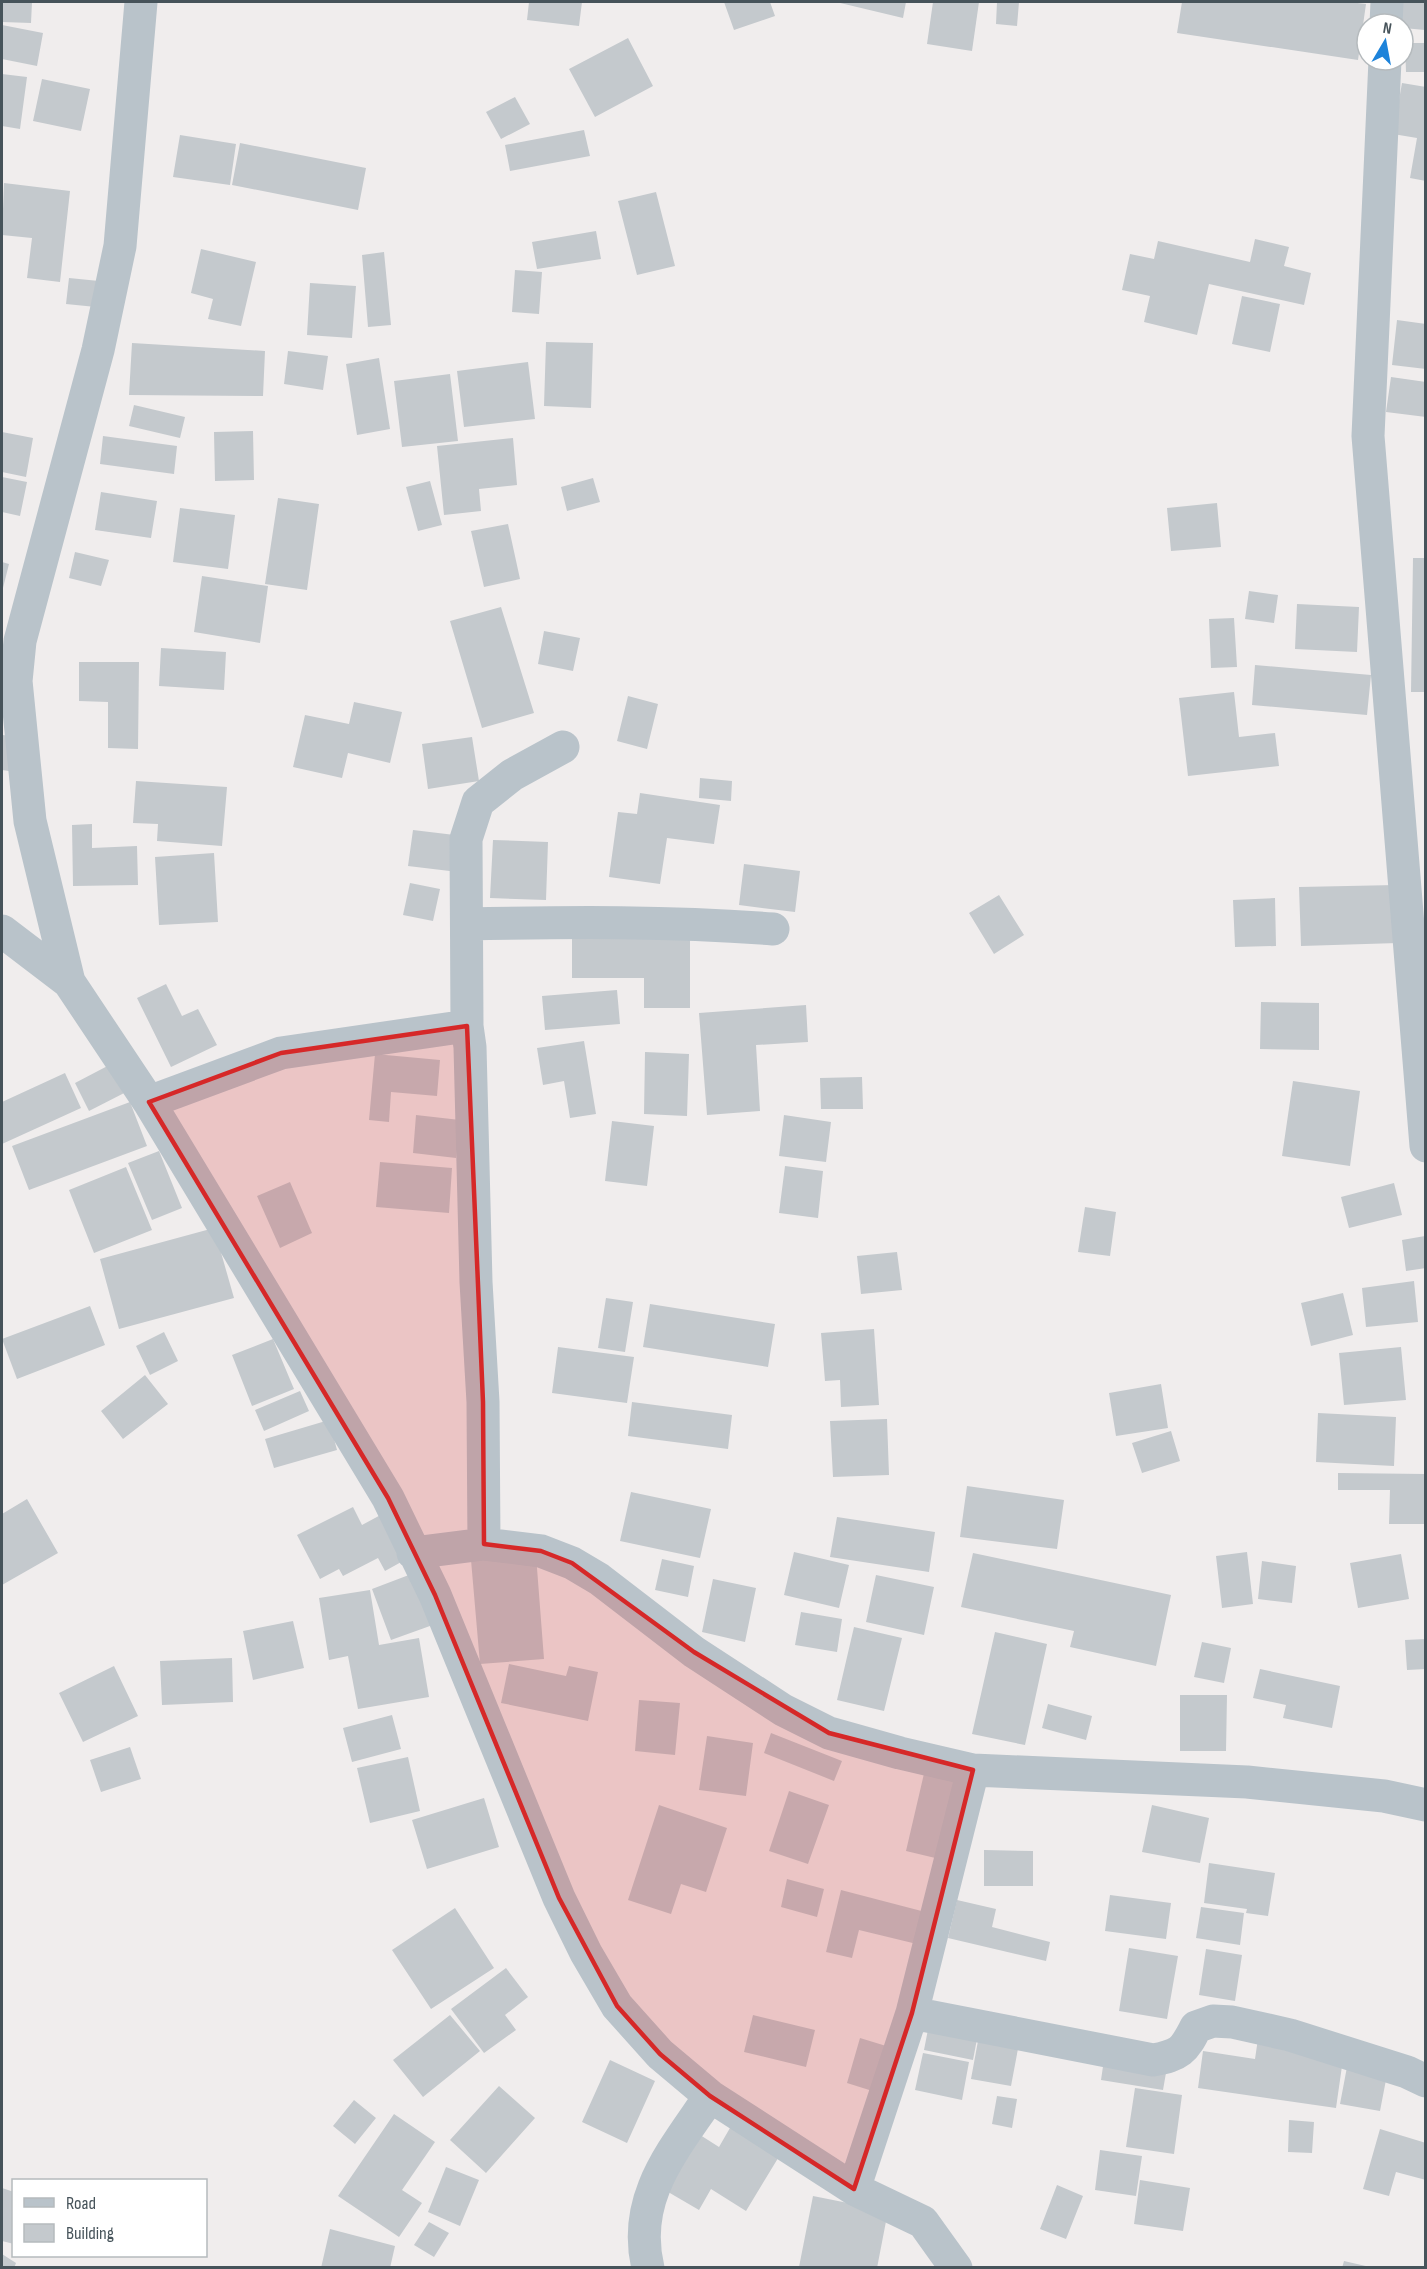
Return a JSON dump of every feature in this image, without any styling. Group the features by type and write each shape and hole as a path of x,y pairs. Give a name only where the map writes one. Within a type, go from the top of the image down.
{"street":[{"path":"69,982 30,821 16,681 20,641 98,350 120,246 141,2"},
{"path":"1384,72 1368,436 1425,1146"},
{"path":"484,1544 483,1402 476,1282 470,1047 467,1026 466,839 478,802 512,775 563,747"},
{"path":"467,924 622,922 773,929"},
{"path":"2,931 69,982 149,1102 388,1498 435,1595 559,1898 586,1953 617,2006 660,2055 710,2096 854,2189 923,2222 956,2268"},
{"path":"149,1102 281,1053 467,1026"},
{"path":"413,1553 484,1544 542,1551 572,1563 599,1579 694,1652 783,1710 829,1733 900,1753 973,1770 1247,1782 1384,1796 1425,1805"},
{"path":"854,2189 912,2013 973,1770"},
{"path":"912,2013 1153,2060 1175,2056 1186,2046 1196,2027 1213,2020 1232,2022 1290,2036 1407,2072 1425,2080"},
{"path":"648,2268 643,2248 644,2227 649,2200 659,2172 710,2096"}],"highlighted area":[{"path":"467,1026 483,1402 484,1544 541,1551 572,1563 694,1652 829,1733 973,1770 912,2013 854,2189 710,2096 660,2054 617,2006 559,1898 435,1595 388,1498 149,1102 281,1053"}],"building":[{"path":"2,2 32,2 31,23 2,22"},
{"path":"529,2 582,2 579,26 527,20"},
{"path":"724,2 770,2 775,16 734,30"},
{"path":"836,2 906,2 903,18"},
{"path":"933,2 979,2 972,51 927,44"},
{"path":"997,2 1019,2 1017,26 996,24"},
{"path":"1182,2 1349,2 1366,4 1365,12 1355,12 1355,60 1177,33"},
{"path":"1403,2 1426,2 1425,30 1415,29 1415,12 1402,12"},
{"path":"2,25 43,33 37,66 2,59"},
{"path":"628,38 653,86 595,117 569,69"},
{"path":"1415,43 1426,43 1426,72 1415,72"},
{"path":"2,74 27,77 20,129 2,126"},
{"path":"42,79 90,89 81,131 33,121"},
{"path":"1402,83 1426,87 1426,181 1410,178 1417,138 1393,134"},
{"path":"515,97 530,124 501,139 486,112"},
{"path":"584,130 590,156 510,171 505,145"},
{"path":"180,135 236,144 230,185 173,177"},
{"path":"240,143 366,168 358,210 232,185"},
{"path":"4,183 70,191 60,282 27,278 32,238 2,235"},
{"path":"656,192 675,266 637,275 618,201"},
{"path":"596,231 601,259 537,269 532,242"},
{"path":"1255,239 1289,247 1284,266 1311,273 1304,305 1209,284 1197,335 1144,322 1150,296 1122,290 1130,254 1154,259 1158,241 1250,262"},
{"path":"201,249 256,262 241,326 208,319 213,299 191,293"},
{"path":"384,252 391,325 368,327 362,255"},
{"path":"515,270 542,272 539,314 512,312"},
{"path":"69,278 99,281 96,307 66,304"},
{"path":"310,283 356,286 352,338 307,335"},
{"path":"1242,296 1280,304 1270,352 1232,344"},
{"path":"1397,320 1426,324 1426,369 1392,365"},
{"path":"546,342 593,343 591,408 544,406"},
{"path":"132,343 265,351 263,396 129,395"},
{"path":"288,351 328,356 323,390 284,384"},
{"path":"379,358 390,429 357,435 346,364"},
{"path":"528,362 535,419 464,427 457,371"},
{"path":"450,374 458,441 402,447 394,381"},
{"path":"1391,377 1426,382 1426,417 1386,412"},
{"path":"134,405 185,417 180,438 129,426"},
{"path":"253,431 254,480 215,481 214,432"},
{"path":"2,432 33,438 26,477 2,472"},
{"path":"103,436 177,446 174,474 100,464"},
{"path":"513,438 517,485 479,489 481,511 444,515 437,446"},
{"path":"2,477 27,482 20,516 2,512"},
{"path":"593,478 600,502 567,511 561,487"},
{"path":"430,481 442,525 418,531 406,487"},
{"path":"101,492 157,501 151,538 95,530"},
{"path":"278,498 319,504 307,590 265,584"},
{"path":"1217,503 1221,547 1171,551 1167,508"},
{"path":"180,508 235,515 228,569 173,562"},
{"path":"508,524 520,579 484,587 471,531"},
{"path":"75,552 109,560 101,586 69,578"},
{"path":"1413,558 1426,558 1426,692 1411,692"},
{"path":"2,562 9,564 2,592"},
{"path":"202,576 268,586 260,643 194,632"},
{"path":"1249,591 1278,595 1274,623 1245,619"},
{"path":"1297,604 1359,607 1357,652 1295,649"},
{"path":"501,607 534,713 482,728 450,621"},
{"path":"1234,618 1237,667 1211,668 1209,619"},
{"path":"544,631 580,638 573,671 538,664"},
{"path":"161,648 226,652 224,690 159,686"},
{"path":"79,662 139,662 138,749 108,748 108,702 79,701"},
{"path":"1255,665 1371,675 1367,715 1252,705"},
{"path":"1234,692 1239,737 1275,733 1279,766 1188,776 1179,698"},
{"path":"628,696 658,704 647,749 617,741"},
{"path":"354,702 402,712 390,763 348,753 342,778 293,767 305,715 349,724"},
{"path":"2,735 13,736 9,771 2,770"},
{"path":"472,737 479,781 428,789 422,744"},
{"path":"700,778 732,781 731,801 699,798"},
{"path":"136,781 227,787 222,846 157,841 158,824 133,823"},
{"path":"640,793 720,805 714,844 667,838 660,884 609,877 618,812 637,814"},
{"path":"92,824 92,848 137,846 138,885 73,886 72,825"},
{"path":"413,830 463,836 458,872 408,866"},
{"path":"493,840 548,842 546,900 490,898"},
{"path":"214,853 218,922 159,925 155,857"},
{"path":"744,864 800,871 795,912 739,905"},
{"path":"410,883 440,889 433,921 403,915"},
{"path":"1396,885 1398,943 1301,946 1299,887"},
{"path":"999,895 1024,935 994,954 969,913"},
{"path":"1275,898 1276,946 1235,947 1233,900"},
{"path":"572,933 690,933 690,1008 644,1008 644,978 572,978"},
{"path":"166,984 182,1016 198,1009 217,1045 171,1067 137,998"},
{"path":"617,990 620,1024 545,1030 542,996"},
{"path":"1261,1002 1319,1003 1319,1050 1260,1049"},
{"path":"806,1005 808,1042 756,1045 760,1111 707,1115 699,1013"},
{"path":"584,1041 596,1114 570,1118 564,1081 543,1085 537,1048"},
{"path":"645,1052 689,1054 687,1116 644,1114"},
{"path":"375,1054 440,1060 437,1096 391,1092 389,1122 369,1120"},
{"path":"117,1061 132,1089 89,1111 75,1083"},
{"path":"65,1073 81,1108 2,1144 2,1102"},
{"path":"862,1077 863,1109 821,1109 820,1078"},
{"path":"1293,1081 1360,1091 1350,1166 1282,1156"},
{"path":"130,1102 147,1146 29,1190 12,1146"},
{"path":"416,1115 460,1120 456,1158 413,1153"},
{"path":"784,1115 831,1122 826,1162 779,1156"},
{"path":"612,1121 654,1126 647,1186 605,1181"},
{"path":"159,1151 182,1208 152,1220 128,1163"},
{"path":"380,1162 452,1168 449,1213 376,1207"},
{"path":"785,1166 823,1171 818,1218 779,1213"},
{"path":"126,1167 152,1230 94,1253 69,1190"},
{"path":"290,1182 312,1233 280,1248 257,1196"},
{"path":"1394,1183 1402,1215 1349,1228 1341,1197"},
{"path":"1085,1207 1116,1212 1110,1256 1078,1252"},
{"path":"214,1228 234,1298 119,1329 100,1259"},
{"path":"1425,1236 1426,1268 1406,1271 1402,1240"},
{"path":"897,1252 902,1290 861,1294 857,1256"},
{"path":"1414,1281 1418,1322 1366,1327 1362,1288"},
{"path":"1343,1293 1353,1335 1311,1346 1301,1303"},
{"path":"606,1298 633,1302 625,1352 598,1348"},
{"path":"650,1304 775,1324 768,1367 643,1347"},
{"path":"90,1306 105,1345 17,1379 2,1339"},
{"path":"874,1329 879,1405 841,1407 840,1380 825,1381 821,1333"},
{"path":"164,1332 178,1361 150,1375 136,1346"},
{"path":"273,1339 294,1389 252,1406 232,1355"},
{"path":"558,1347 634,1357 627,1403 552,1393"},
{"path":"1401,1347 1406,1400 1344,1405 1339,1353"},
{"path":"145,1375 168,1404 123,1439 101,1411"},
{"path":"1161,1384 1168,1428 1116,1436 1109,1393"},
{"path":"300,1391 309,1411 264,1431 255,1410"},
{"path":"632,1402 732,1415 728,1449 628,1436"},
{"path":"1318,1413 1396,1417 1394,1466 1316,1462"},
{"path":"887,1419 889,1475 833,1477 830,1421"},
{"path":"329,1420 337,1450 274,1468 265,1439"},
{"path":"1171,1431 1180,1461 1142,1473 1132,1443"},
{"path":"1338,1473 1426,1474 1426,1524 1389,1524 1390,1490 1338,1490"},
{"path":"967,1486 1064,1500 1057,1549 960,1537"},
{"path":"631,1492 711,1509 700,1558 620,1541"},
{"path":"27,1499 58,1553 2,1585 2,1514"},
{"path":"353,1507 362,1525 388,1511 412,1556 385,1571 378,1558 343,1576 339,1569 320,1579 297,1535"},
{"path":"837,1517 935,1532 929,1572 830,1557"},
{"path":"794,1552 849,1565 839,1608 784,1595"},
{"path":"1247,1552 1253,1604 1222,1608 1216,1556"},
{"path":"973,1553 1171,1595 1156,1666 1070,1647 1074,1631 961,1607"},
{"path":"1401,1554 1409,1599 1358,1608 1350,1563"},
{"path":"536,1555 544,1659 480,1664 471,1560"},
{"path":"662,1559 694,1566 688,1597 655,1590"},
{"path":"1262,1561 1296,1566 1292,1603 1258,1599"},
{"path":"422,1570 441,1622 391,1640 372,1589"},
{"path":"876,1575 934,1587 924,1635 866,1622"},
{"path":"713,1579 756,1588 745,1642 702,1632"},
{"path":"370,1590 379,1645 419,1638 429,1697 358,1709 348,1656 329,1660 319,1598"},
{"path":"801,1612 842,1619 837,1652 795,1645"},
{"path":"293,1621 304,1668 253,1680 243,1631"},
{"path":"854,1627 902,1638 884,1711 837,1700"},
{"path":"995,1632 1047,1644 1025,1745 972,1734"},
{"path":"1426,1639 1426,1669 1407,1670 1405,1640"},
{"path":"1202,1642 1231,1648 1224,1683 1194,1677"},
{"path":"232,1658 233,1702 162,1705 160,1661"},
{"path":"509,1664 566,1676 569,1666 598,1672 588,1721 501,1703"},
{"path":"114,1666 138,1716 83,1742 59,1693"},
{"path":"1260,1669 1340,1686 1332,1728 1283,1718 1286,1705 1253,1698"},
{"path":"1180,1695 1227,1695 1226,1751 1180,1751"},
{"path":"639,1700 680,1703 675,1755 635,1751"},
{"path":"1048,1704 1092,1716 1086,1740 1042,1728"},
{"path":"392,1715 401,1749 352,1762 343,1728"},
{"path":"771,1733 842,1761 834,1781 764,1753"},
{"path":"707,1736 753,1743 746,1796 699,1790"},
{"path":"130,1747 141,1779 101,1792 90,1760"},
{"path":"408,1757 420,1811 370,1823 357,1768"},
{"path":"926,1765 972,1775 952,1862 906,1851"},
{"path":"789,1791 829,1805 808,1864 769,1851"},
{"path":"484,1798 499,1847 427,1869 412,1820"},
{"path":"659,1805 727,1828 706,1892 681,1884 671,1914 628,1900"},
{"path":"1152,1805 1209,1818 1200,1863 1142,1852"},
{"path":"984,1850 1033,1851 1033,1886 984,1886"},
{"path":"1209,1863 1275,1873 1268,1916 1246,1913 1247,1909 1204,1903"},
{"path":"787,1879 824,1889 817,1917 781,1907"},
{"path":"841,1890 933,1914 925,1946 859,1930 852,1958 826,1952"},
{"path":"1110,1895 1171,1903 1166,1939 1105,1931"},
{"path":"957,1900 996,1909 992,1927 1050,1942 1046,1961 948,1938"},
{"path":"1201,1907 1244,1913 1240,1945 1196,1938"},
{"path":"455,1908 494,1968 431,2009 392,1950"},
{"path":"1129,1948 1178,1956 1167,2019 1119,2011"},
{"path":"1206,1949 1242,1955 1235,2001 1199,1995"},
{"path":"506,1968 528,1997 505,2015 516,2030 484,2053 451,2009"},
{"path":"932,2009 981,2018 973,2060 924,2050"},
{"path":"450,2015 480,2051 423,2097 393,2060"},
{"path":"753,2015 815,2030 806,2067 744,2052"},
{"path":"1260,2025 1346,2038 1336,2108 1198,2088 1203,2051 1255,2059"},
{"path":"980,2030 1020,2038 1011,2086 971,2079"},
{"path":"860,2038 896,2049 882,2094 847,2083"},
{"path":"1107,2039 1170,2050 1163,2090 1101,2080"},
{"path":"1350,2051 1390,2059 1380,2111 1340,2104"},
{"path":"923,2053 969,2062 962,2100 915,2090"},
{"path":"610,2060 655,2081 627,2143 582,2122"},
{"path":"499,2086 535,2118 486,2173 450,2140"},
{"path":"1135,2088 1182,2095 1174,2154 1126,2147"},
{"path":"997,2096 1017,2099 1012,2128 992,2124"},
{"path":"354,2100 376,2118 355,2144 333,2126"},
{"path":"394,2114 435,2142 402,2190 422,2203 399,2237 338,2196"},
{"path":"1289,2120 1314,2122 1312,2153 1288,2152"},
{"path":"734,2121 783,2150 746,2211 711,2189 699,2210 663,2189 697,2133 719,2147"},
{"path":"1380,2129 1426,2143 1426,2180 1396,2172 1389,2196 1363,2189"},
{"path":"1100,2150 1142,2156 1136,2196 1095,2190"},
{"path":"446,2167 479,2180 460,2226 428,2212"},
{"path":"1140,2180 1190,2188 1183,2231 1134,2224"},
{"path":"1057,2185 1083,2196 1066,2239 1040,2229"},
{"path":"2,2188 12,2191 12,2244 2,2241"},
{"path":"813,2196 888,2211 877,2268 799,2267"},
{"path":"429,2222 449,2233 434,2257 414,2245"},
{"path":"330,2229 395,2246 390,2268 321,2268"},
{"path":"2,2254 16,2263 14,2268 2,2268"},
{"path":"1344,2261 1370,2267 1370,2268 1342,2268"}]}
